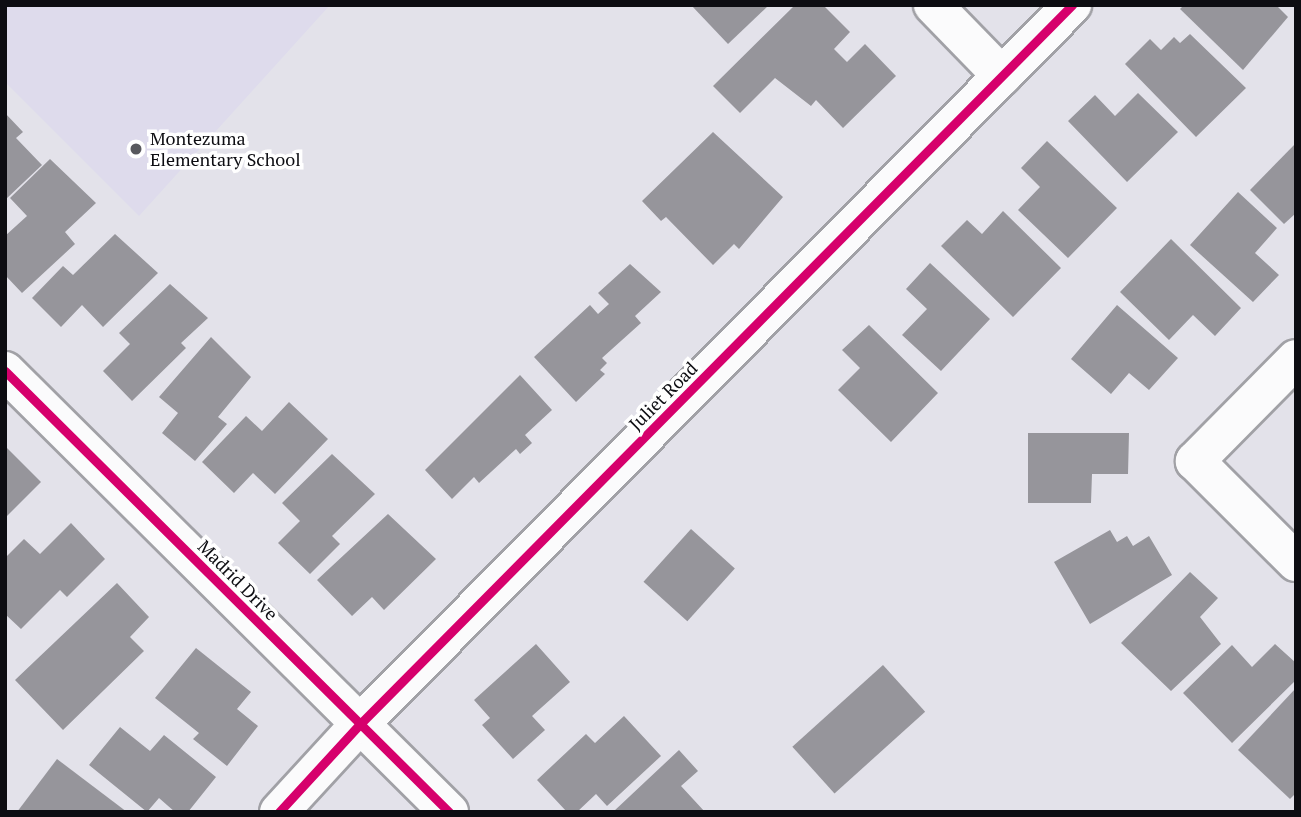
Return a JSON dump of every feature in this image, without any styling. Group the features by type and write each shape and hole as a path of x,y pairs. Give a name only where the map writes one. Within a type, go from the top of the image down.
{"street":[{"path":"933,5 1002,76"},
{"name":"Juliet Road","path":"279,812 360,724 1072,5"},
{"path":"1296,359 1195,461 1296,562"},
{"name":"Madrid Drive","path":"5,371 449,812"}],"shaded area":[{"name":"Montezuma Elementary School","path":"5,5 330,5 139,216 5,82"}],"building":[{"path":"691,5 769,5 728,44"},
{"path":"795,5 823,5 850,32 834,49 847,62 865,44 896,76 843,128 816,100 811,106 775,78 740,113 713,86"},
{"path":"1184,5 1276,5 1288,17 1243,70 1180,9"},
{"path":"1190,34 1246,88 1196,137 1125,64 1150,39 1161,50 1174,37 1180,43"},
{"path":"1138,93 1178,132 1127,182 1068,121 1095,95 1115,116"},
{"path":"5,113 23,132 16,138 42,165 5,200"},
{"path":"713,132 783,197 739,249 734,244 713,265 666,217 661,221 642,201"},
{"path":"1047,141 1117,208 1068,258 1018,210 1040,187 1021,168"},
{"path":"1296,143 1296,213 1284,224 1250,190"},
{"path":"50,159 96,203 65,232 75,244 22,293 5,275 5,236 27,216 10,198"},
{"path":"1238,192 1277,228 1255,253 1279,275 1253,302 1190,245"},
{"path":"1003,211 1061,268 1013,317 941,246 967,220 982,234"},
{"path":"115,234 158,273 103,327 82,305 61,327 32,298 63,266 73,275"},
{"path":"1171,239 1241,308 1215,336 1193,315 1169,340 1120,292"},
{"path":"930,263 990,319 941,371 902,335 927,309 906,289"},
{"path":"630,264 661,292 635,316 641,323 602,358 607,363 600,370 605,374 576,402 534,357 590,305 598,314 609,304 598,293"},
{"path":"170,284 208,318 181,343 186,348 132,401 103,371 130,344 119,333"},
{"path":"1117,305 1178,358 1149,390 1129,373 1111,394 1071,359"},
{"path":"869,325 938,393 891,442 838,390 860,368 842,350"},
{"path":"211,337 251,377 218,417 227,424 195,461 162,433 178,413 159,397"},
{"path":"520,375 552,410 525,435 532,443 520,454 516,449 479,483 474,477 452,499 425,470"},
{"path":"289,402 328,439 275,494 253,473 234,493 202,462 246,416 262,431"},
{"path":"1028,433 1129,433 1128,474 1092,474 1091,503 1028,503"},
{"path":"5,446 41,482 5,518"},
{"path":"332,454 375,494 332,536 340,544 310,574 278,543 300,521 282,503"},
{"path":"388,514 436,559 384,610 372,597 352,616 317,580"},
{"path":"71,523 105,559 67,597 60,590 21,629 5,614 5,558 24,539 40,554"},
{"path":"691,529 735,568 687,621 643,582"},
{"path":"1110,530 1117,542 1127,536 1133,546 1149,536 1172,575 1090,624 1054,562"},
{"path":"1190,572 1218,598 1200,617 1221,644 1171,691 1121,643"},
{"path":"117,583 149,617 130,637 144,651 63,730 15,680"},
{"path":"536,644 570,682 532,716 545,730 513,759 482,725 490,718 474,700"},
{"path":"1275,644 1296,663 1296,680 1232,743 1183,693 1232,645 1252,667"},
{"path":"196,648 251,692 237,709 258,726 227,766 193,739 199,733 155,698"},
{"path":"883,665 925,712 834,793 792,747"},
{"path":"1296,688 1296,793 1290,799 1238,750"},
{"path":"624,716 661,756 607,806 596,794 577,812 567,812 537,780 586,734 595,743"},
{"path":"120,727 150,751 164,735 216,777 188,812 175,812 159,798 147,812 89,765"},
{"path":"679,750 698,771 681,786 705,812 613,812"},
{"path":"57,759 127,812 17,812"}],"cycle path":[{"path":"279,812 360,724 1072,5"},
{"path":"5,371 449,812"}],"place":[{"name":"Montezuma Elementary School","path":"136,149"}]}
